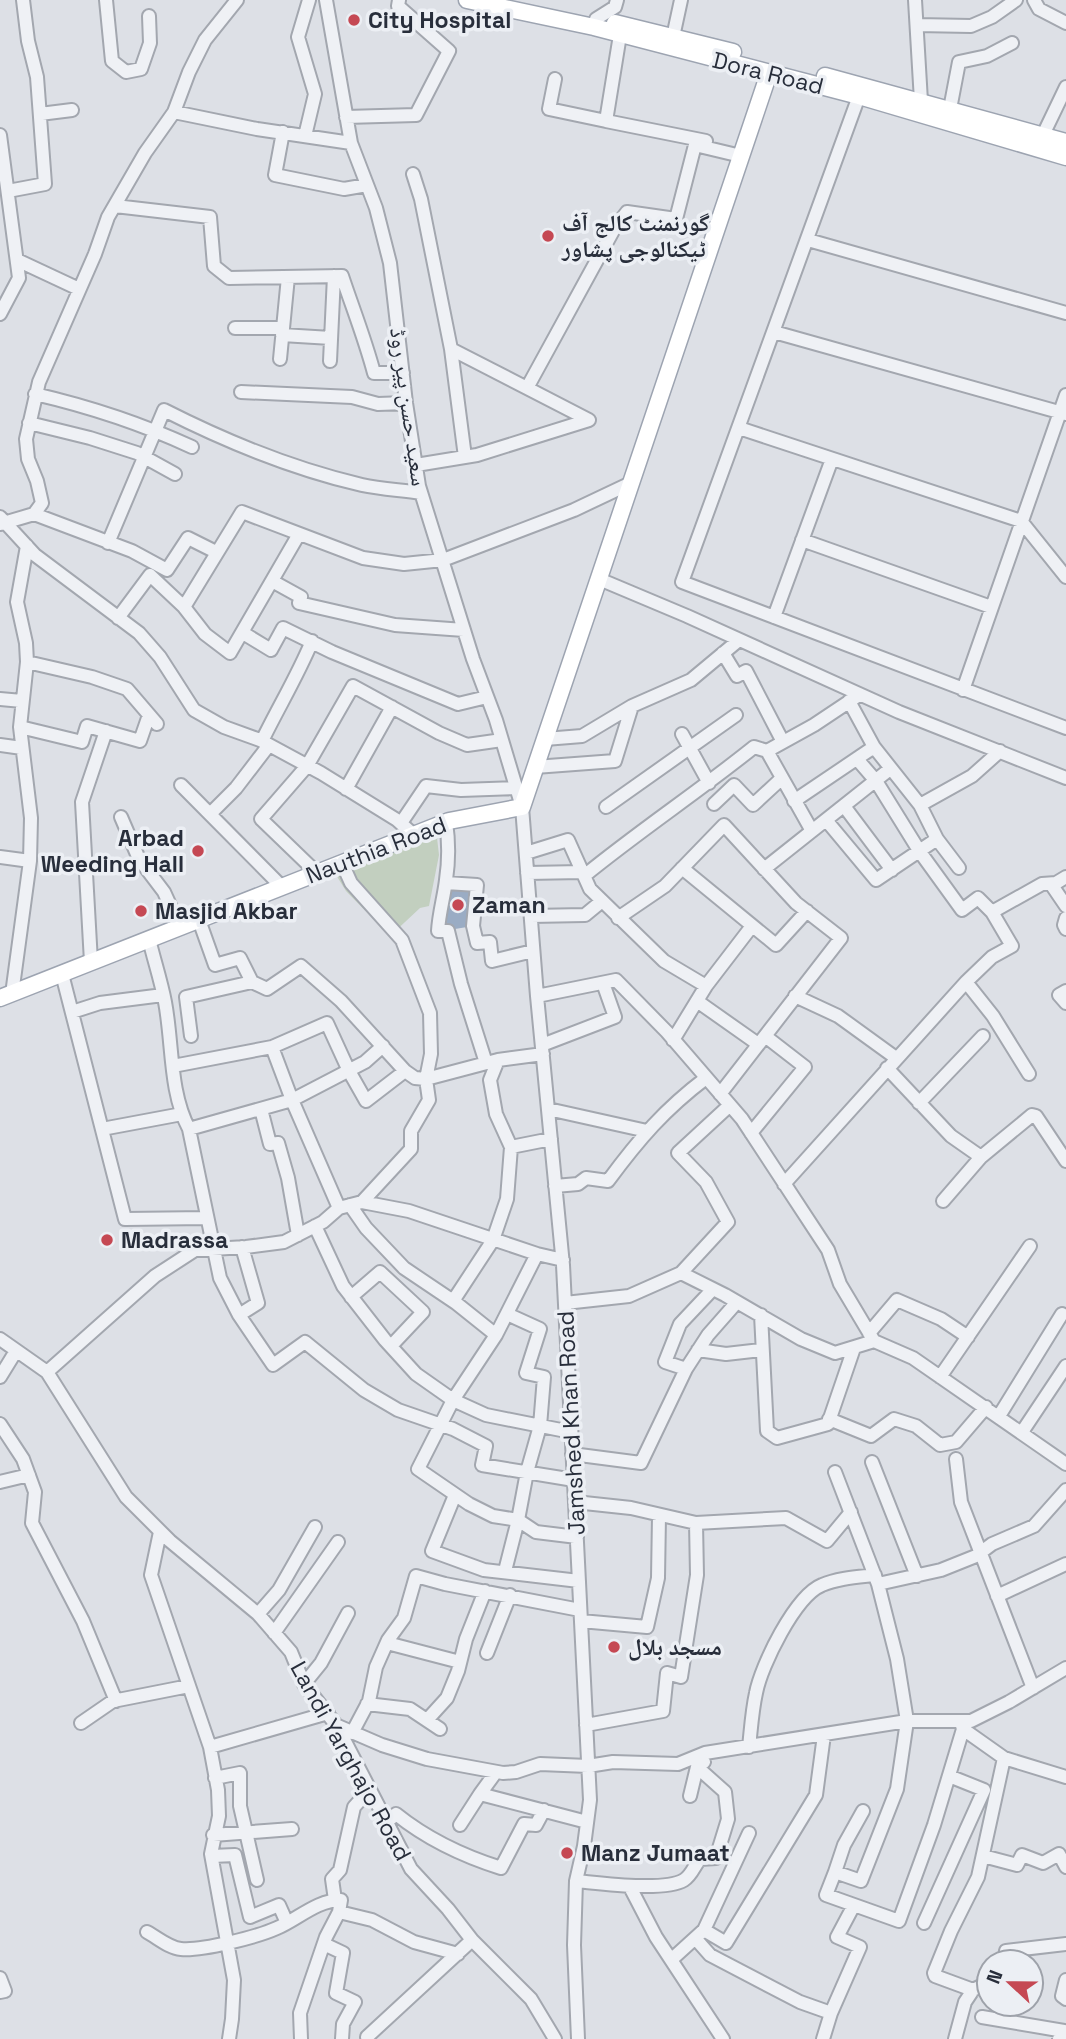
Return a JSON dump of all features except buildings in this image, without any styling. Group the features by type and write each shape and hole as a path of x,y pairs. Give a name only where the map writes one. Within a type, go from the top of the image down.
{"main road":[{"path":"516,0 920,108 950,109 1066,142"},
{"name":"Dora Road","path":"477,1 595,23 620,35 672,43 769,73 920,108 1066,158"},
{"path":"522,807 769,73"},
{"name":"Nauthia Road","path":"6,996 446,822 522,807"}],"street":[{"path":"8,191 45,184 37,77 28,41 23,0"},
{"path":"106,0 113,61 126,72 141,69 150,43 149,16"},
{"path":"34,513 42,503 28,459 26,439 36,394 115,206 145,153 174,112 205,40 237,0"},
{"path":"305,136 315,94 298,37 309,0"},
{"name":"سعید حسن پیر روڈ","path":"326,0 351,143 376,208 390,263 406,403 421,492 472,659 488,697 522,807"},
{"path":"346,117 416,115 449,51 398,6 399,0"},
{"path":"595,23 615,7 617,0"},
{"path":"672,43 681,0"},
{"path":"915,0 920,108"},
{"path":"917,25 971,26 992,17 1016,0"},
{"path":"1034,0 1039,9 1066,23"},
{"path":"606,121 620,35"},
{"path":"950,109 959,62 986,56 1012,43"},
{"path":"555,79 549,109 742,153"},
{"path":"1043,135 1066,87"},
{"path":"859,96 682,582 1066,728"},
{"path":"40,114 72,110"},
{"path":"174,112 351,143"},
{"path":"283,132 275,174 344,189 367,185"},
{"path":"0,135 19,278 0,314"},
{"path":"527,388 614,229 627,212 677,219 695,145 742,153"},
{"path":"413,174 421,199 451,349 465,457"},
{"path":"115,206 210,217 214,266 229,278 342,276 354,313 362,327 374,373 402,373"},
{"path":"808,240 1066,313"},
{"path":"17,260 79,289"},
{"path":"330,361 334,276"},
{"path":"280,359 288,277"},
{"path":"235,328 331,338"},
{"path":"774,332 1063,413"},
{"path":"416,466 465,457 589,420 451,349"},
{"path":"242,392 352,397 378,404 406,403"},
{"path":"36,394 89,407 156,430 192,447"},
{"path":"963,690 1021,522 1063,413 1066,395"},
{"path":"108,543 164,410 218,437 290,464 364,485 421,492"},
{"path":"29,423 90,438 144,457 175,474"},
{"path":"738,428 1021,522 1066,578"},
{"path":"774,617 832,459"},
{"path":"184,607 242,512 363,558 404,564 443,560 575,510 631,483"},
{"path":"2,521 34,513 132,551 167,570 188,538 216,552"},
{"path":"2,521 35,555 139,633 160,657 194,710 307,766 401,824 414,835"},
{"path":"118,618 150,575 184,607 205,634 230,653 299,534"},
{"path":"802,540 991,607"},
{"path":"6,996 30,861 31,818 20,727 27,662 26,643 17,602 27,546"},
{"path":"599,579 739,640 854,698 1066,778"},
{"path":"272,581 301,597 299,603 321,609 395,625 464,630"},
{"path":"243,633 271,650 283,628 332,652 458,704 488,697"},
{"path":"545,739 582,736 632,706 691,680 739,640"},
{"path":"210,814 236,788 265,743 285,691 303,663 312,641"},
{"path":"723,653 737,676 746,671 783,741"},
{"path":"20,727 82,742 88,726 140,741 153,720 127,689 92,677 27,662"},
{"path":"317,873 261,819 307,766 353,686 467,745 502,740"},
{"path":"767,751 854,698"},
{"path":"854,698 874,747 920,806 937,839 959,868"},
{"path":"0,699 22,701"},
{"path":"535,768 615,761 632,706"},
{"path":"346,789 392,707"},
{"path":"606,807 736,715"},
{"path":"91,962 82,802 106,731"},
{"path":"682,734 709,783"},
{"path":"0,745 22,748"},
{"path":"527,873 583,874 754,747 767,751 812,831"},
{"path":"793,801 874,747"},
{"path":"920,806 972,776 1000,751"},
{"path":"784,1184 966,982 992,957 1012,946 992,912 978,898 962,910 920,852 876,781 857,759"},
{"path":"764,869 890,769"},
{"path":"714,804 734,785 753,805 781,779"},
{"path":"181,785 282,887"},
{"path":"401,824 426,786 461,790 516,788"},
{"path":"844,806 892,870"},
{"name":"Jamshed Khan Road","path":"522,807 563,1260 590,1800 576,1881 574,1944 578,2039"},
{"path":"121,817 139,859 164,892 180,927"},
{"path":"826,820 876,880 937,839"},
{"path":"446,822 449,844 438,931 448,931 461,984 492,1062 490,1080 496,1115 511,1147 507,1199 493,1240 453,1301"},
{"path":"618,918 665,886 724,825 796,903 841,938 720,1094"},
{"path":"526,853 568,840 590,889 664,961 706,986"},
{"path":"0,857 30,861"},
{"path":"47,1372 155,1276 195,1250 284,1242 350,1205 411,1149 411,1131 429,1100 426,1079 431,1054 430,1013 402,940 351,883 342,863"},
{"path":"682,868 776,945 807,911"},
{"path":"992,912 1042,884 1051,884 1066,877"},
{"path":"446,883 477,885 474,926 477,943 491,942 492,961 533,951"},
{"path":"1051,884 1066,906"},
{"path":"531,916 585,915 602,901"},
{"path":"1066,918 1066,929"},
{"path":"199,920 215,965 240,958 252,982"},
{"path":"673,1040 706,986 752,926"},
{"path":"149,939 163,995 182,1114 189,1129 220,1278 239,1315 273,1365 305,1342 364,1390 398,1410 440,1425 485,1446 482,1465 574,1480"},
{"path":"191,1036 186,997 252,982 267,989 301,966 341,1001 405,1070 415,1078 426,1079 542,1049 615,1017 603,983"},
{"path":"62,974 125,1219 207,1218"},
{"path":"537,996 616,980 673,1040 751,1133 828,1250 841,1284 872,1337 913,1358 1066,1464"},
{"path":"966,982 993,1016 1029,1073"},
{"path":"1066,991 1059,995 1066,1003"},
{"path":"72,1012 100,1003 163,995"},
{"path":"795,996 838,1016 892,1063 919,1103 951,1136 981,1157"},
{"path":"697,1001 805,1067 751,1133"},
{"path":"173,1066 272,1047 327,1023 366,1101 405,1070"},
{"path":"919,1103 983,1037"},
{"path":"189,1129 292,1100 365,1062 383,1046"},
{"path":"272,1047 292,1100 350,1205 366,1228 404,1268 453,1301 496,1335"},
{"path":"555,1186 579,1184 586,1178 608,1181 647,1131 675,1101 706,1078"},
{"path":"565,1303 629,1296 681,1273 728,1222 706,1182 678,1153 730,1105"},
{"path":"261,1109 270,1144 278,1143 288,1178 298,1235"},
{"path":"548,1109 647,1131"},
{"path":"102,1129 182,1114"},
{"path":"943,1201 981,1157 1034,1114 1066,1161"},
{"path":"511,1147 551,1139"},
{"path":"350,1205 409,1210 493,1240 563,1260"},
{"path":"315,1226 351,1297 416,1374 453,1400 486,1415 571,1432"},
{"path":"940,1377 1030,1246"},
{"path":"239,1315 258,1303 242,1247"},
{"path":"537,1254 496,1335 453,1400 418,1469 455,1495 493,1516 518,1520 536,1532 577,1537"},
{"path":"351,1297 380,1272 423,1312 391,1346"},
{"path":"681,1273 737,1301 801,1339 835,1353 854,1348 872,1337 897,1300 941,1319 968,1337"},
{"path":"686,1369 665,1362 680,1324 713,1289"},
{"path":"572,1454 641,1463 686,1369 708,1335 737,1301"},
{"path":"505,1571 540,1426 544,1377 526,1373 540,1329 507,1314"},
{"path":"999,1416 1062,1314"},
{"path":"761,1315 767,1431 777,1438 828,1424 854,1348"},
{"name":"Landi Yarghajo Road","path":"0,1339 47,1372 126,1497 160,1532 258,1614 291,1652 304,1684 337,1726 411,1869 472,1940 531,1999 554,2039"},
{"path":"698,1350 726,1354 761,1350"},
{"path":"0,1377 16,1351"},
{"path":"1022,1432 1066,1366"},
{"path":"829,1419 871,1436 894,1419 916,1426 940,1445 956,1442 986,1407"},
{"path":"0,1424 23,1459 35,1492 32,1523 83,1621 116,1701"},
{"path":"956,1459 961,1503 1033,1688"},
{"path":"872,1462 917,1576"},
{"path":"835,1472 876,1580 897,1659 906,1721 897,1789 862,1881 835,1872"},
{"path":"0,1482 29,1475"},
{"path":"749,1747 756,1691 776,1643 797,1607 819,1586 849,1577 876,1580 917,1576 941,1570 1034,1526 1066,1490"},
{"path":"455,1495 432,1551 484,1570 579,1581"},
{"path":"575,1502 631,1508 696,1523 786,1518 827,1541 850,1512"},
{"path":"352,1733 367,1704 376,1667 387,1643 404,1618 416,1576 510,1595 581,1616 647,1627 658,1578 659,1516"},
{"path":"586,1725 663,1711 667,1673 681,1677 697,1575 696,1523"},
{"path":"258,1614 279,1590 315,1527"},
{"path":"160,1532 150,1575 210,1747 215,1778 219,1815 212,1856 234,1980 229,2039"},
{"path":"274,1633 338,1542"},
{"path":"997,1596 1066,1564"},
{"path":"427,1720 447,1698 485,1591"},
{"path":"487,1653 510,1595"},
{"path":"304,1684 321,1663 348,1613"},
{"path":"387,1643 460,1662"},
{"path":"337,1726 427,1759 496,1772 516,1772 540,1764 678,1764 705,1753 906,1721 962,1725 1066,1668"},
{"path":"81,1723 116,1701 189,1686"},
{"path":"367,1704 410,1709 440,1729"},
{"path":"210,1747 328,1713"},
{"path":"962,1725 1004,1758 1066,1777"},
{"path":"863,1811 844,1845 826,1895 899,1921 934,1825 962,1725"},
{"path":"699,1934 726,1943 816,1795 824,1735"},
{"path":"690,1796 697,1767 718,1752"},
{"path":"956,2039 965,2002 973,1990 934,1973 978,1877 1004,1758"},
{"path":"576,1881 630,1887 680,1882 691,1874 700,1859 716,1858 728,1819 724,1792 697,1767"},
{"path":"460,1825 496,1772"},
{"path":"215,1778 240,1773 240,1806 257,1880"},
{"path":"924,1923 984,1790 949,1776"},
{"path":"301,2039 300,2013 337,1906 332,1879 340,1870 355,1807 370,1789"},
{"path":"480,1794 587,1822"},
{"path":"387,1822 396,1814 413,1828 470,1858 501,1868 524,1824 536,1825 544,1810"},
{"path":"214,1835 292,1829"},
{"path":"671,1960 699,1934 749,1833"},
{"path":"212,1856 235,1854 250,1917 279,1905 287,1923"},
{"path":"983,1856 1017,1865 1022,1855 1043,1863 1059,1854 1066,1867"},
{"path":"630,1887 645,1918 723,2039"},
{"path":"148,1932 171,1947 180,1949 228,1942 277,1928 330,1900 337,1906 372,1920 414,1942 458,1954"},
{"path":"823,2039 831,2013 860,1947 837,1937 854,1905"},
{"path":"699,1934 709,1955 800,2002 831,2013"},
{"path":"367,2037 472,1940"},
{"path":"324,1944 343,1953 337,1993 355,2002 343,2024 342,2039"},
{"path":"1032,1948 1066,1944"},
{"path":"0,1978 5,1991 0,1992"},
{"path":"1066,1980 1062,1997 1066,1999"},
{"path":"987,2018 1063,2032"}],"green space":[{"path":"436,829 439,855 429,906 420,908 390,936 346,891 333,870"}],"water":[{"name":"Zaman","path":"446,883 477,885 473,926 437,932"}],"place":[{"name":"City Hospital","path":"354,20"},
{"name":"گورنمنٹ کالج آف ٹیکنالوجی پشاور","path":"548,236"},
{"name":"Arbad Weeding Hall","path":"198,851"},
{"name":"Zaman","path":"458,905"},
{"name":"Masjid Akbar","path":"141,911"},
{"name":"Madrassa","path":"107,1240"},
{"name":"مسجد بلال","path":"614,1647"},
{"name":"Manz Jumaat","path":"567,1853"}]}
